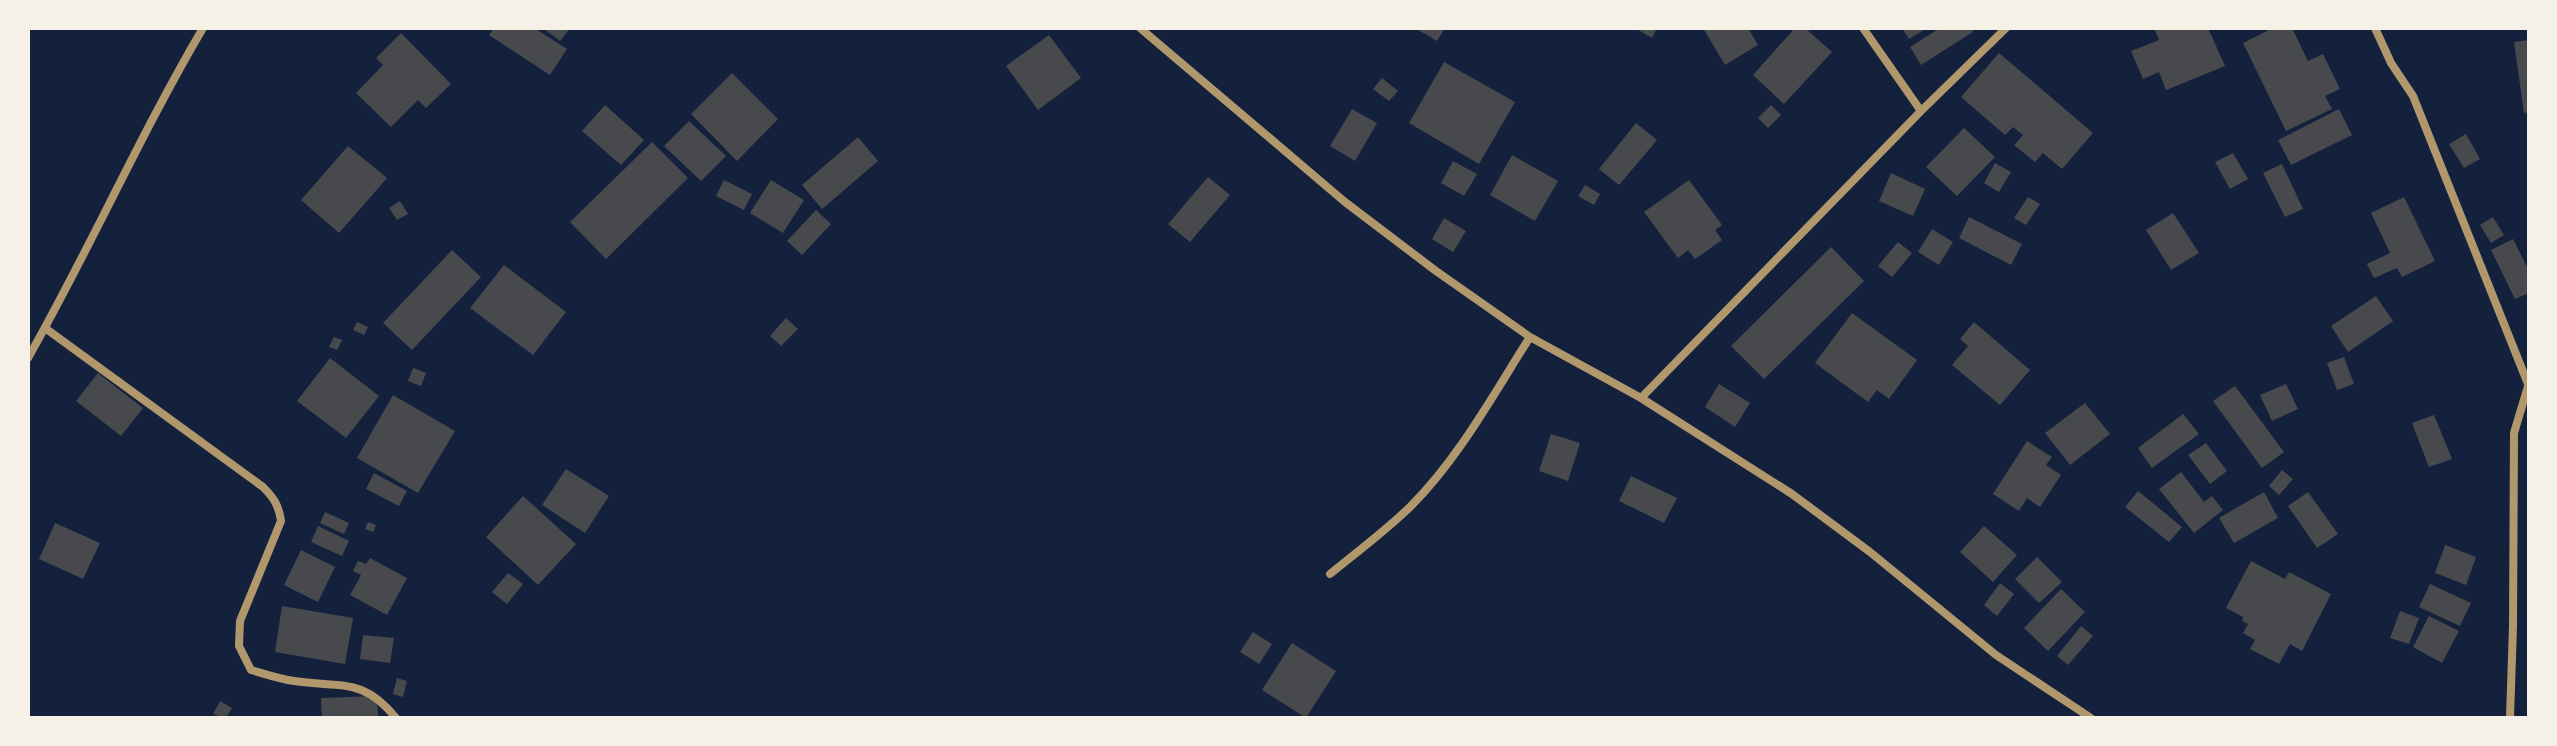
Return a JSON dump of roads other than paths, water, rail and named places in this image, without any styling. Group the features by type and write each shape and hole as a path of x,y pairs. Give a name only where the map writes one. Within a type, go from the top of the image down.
{"street":[{"path":"28,358 160,102 203,28"},
{"path":"1140,28 1345,202 1436,271 1530,337 1641,398 1792,494 1870,552 1996,655 2091,718"},
{"path":"1863,28 1921,111"},
{"path":"1641,398 2006,28"},
{"path":"2375,28 2391,63 2413,96 2528,384 2514,433 2510,718"},
{"path":"45,328 273,496 281,521 240,621 239,646 251,670 291,681 358,687 381,699 396,718"},
{"path":"1330,574 1409,507 1440,473 1530,337"}]}
